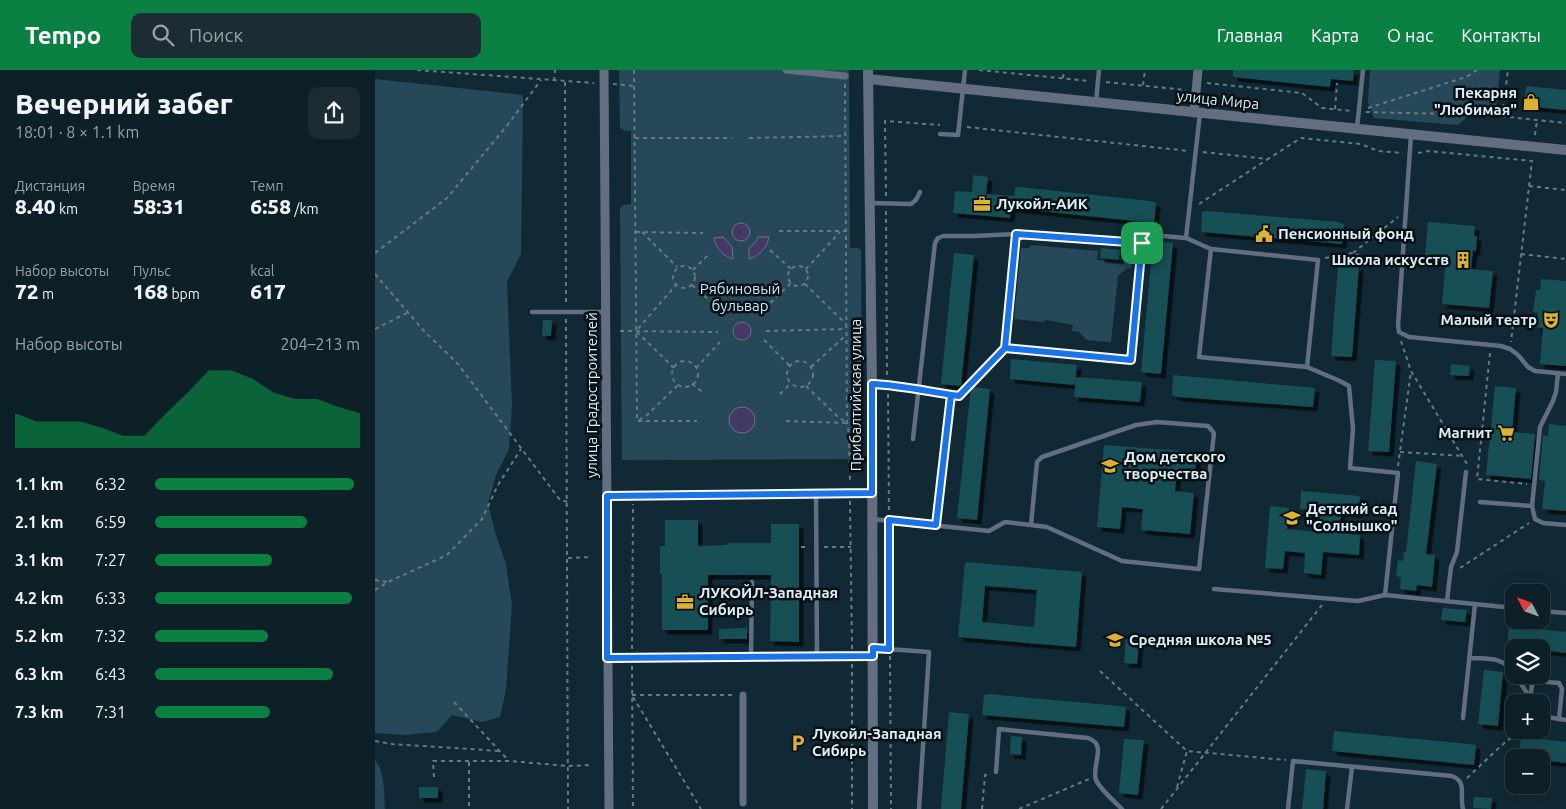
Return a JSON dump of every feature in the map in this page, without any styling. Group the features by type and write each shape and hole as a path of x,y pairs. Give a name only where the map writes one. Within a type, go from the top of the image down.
{"street":[{"name":"улица Градостроителей","path":"604,70 609,809"},
{"path":"786,70 845,76"},
{"path":"1197,113 1198,70"},
{"name":"улица Мира","path":"868,75 962,89 1566,150"},
{"name":"Прибалтийская улица","path":"868,75 872,384 873,809"},
{"path":"743,695 743,802"}],"lane":[{"path":"940,134 958,135 965,70"},
{"path":"1096,103 1099,70"},
{"path":"1357,129 1363,70"},
{"path":"1186,238 1196,152 1197,113"},
{"path":"1411,135 1401,271 1399,332 1409,337 1510,349 1535,371 1566,374"},
{"path":"869,203 911,204 916,200 920,192"},
{"path":"913,439 935,243 938,238 943,236 1016,234 1142,243"},
{"path":"1016,234 1005,348 1131,360 1142,243 1151,235 1186,238 1211,249 1318,260 1307,367"},
{"path":"1211,249 1199,357 1307,367 1340,380 1349,386 1353,429 1350,468 1398,473 1385,595"},
{"path":"532,312 605,312"},
{"path":"1558,373 1556,392 1540,427 1532,506 1535,519 1566,525"},
{"path":"872,384 887,384 951,395 936,525"},
{"path":"872,519 989,531 1005,522 1047,527 1122,562 1199,569 1214,433 1208,426 1157,422 1143,424 1125,428 1042,458 1037,462 1031,525"},
{"path":"1447,601 1450,574 1457,552 1466,472"},
{"path":"816,493 817,656"},
{"path":"607,496 872,493"},
{"path":"1480,502 1532,506"},
{"path":"751,656 752,582"},
{"path":"1214,589 1358,601 1385,595 1505,607"},
{"path":"1463,718 1475,604"},
{"path":"1550,611 1566,613"},
{"path":"607,658 852,656 889,649 929,652 919,809"},
{"path":"1470,658 1505,662"},
{"path":"1531,694 1533,682 1537,680 1557,682 1561,686 1559,719"},
{"path":"1521,684 1532,685"},
{"path":"1521,684 1527,694"},
{"path":"1550,718 1566,720"},
{"path":"996,772 999,729 1089,738 1098,747 1095,776 1097,782 1122,809"},
{"path":"1287,809 1293,761 1452,776 1458,778 1461,783 1463,809"},
{"path":"1347,809 1352,767"}],"path":[{"path":"417,70 634,86"},
{"path":"554,81 555,70"},
{"path":"634,70 637,421"},
{"path":"979,70 1187,90 1206,83 1302,93 1322,108 1502,116 1566,123"},
{"path":"1063,78 1064,70"},
{"path":"1143,86 1145,70"},
{"path":"1359,111 1466,77 1477,70"},
{"path":"1502,116 1508,70"},
{"path":"845,76 847,423 849,434 851,547 852,809"},
{"path":"375,253 447,198 541,80"},
{"path":"565,82 568,809"},
{"path":"1335,109 1337,83"},
{"path":"1535,135 1537,120"},
{"path":"891,809 885,121 940,125"},
{"path":"958,126 1268,159"},
{"path":"749,138 845,136"},
{"path":"635,138 731,138"},
{"path":"1189,210 1301,138 1361,144 1378,151 1409,154 1427,151 1532,161 1510,349"},
{"path":"1529,186 1566,190"},
{"path":"1318,260 1353,253 1406,212"},
{"path":"806,269 842,229 845,231"},
{"path":"779,231 845,231"},
{"path":"636,232 703,233"},
{"path":"642,232 678,268"},
{"path":"769,250 791,270"},
{"path":"1353,253 1401,271"},
{"path":"693,270 709,254"},
{"path":"1521,254 1566,259"},
{"path":"686,266 693,270 695,277 692,285 684,288 677,285 673,276 678,268 686,266"},
{"path":"799,266 806,269 809,277 805,284 797,286 791,283 788,276 791,270 799,266"},
{"path":"375,274 424,331 457,364 560,500 568,502"},
{"path":"759,314 791,283"},
{"path":"805,284 846,324"},
{"path":"636,331 677,285"},
{"path":"692,285 725,314"},
{"path":"375,329 407,312"},
{"path":"766,331 846,329"},
{"path":"619,331 718,332"},
{"path":"636,331 674,368"},
{"path":"1399,332 1411,371 1467,464"},
{"path":"811,367 801,361 794,362 790,366 787,375 791,383 799,386 806,385 811,378 811,367 846,335"},
{"path":"764,340 790,366"},
{"path":"696,368 720,342"},
{"path":"1477,479 1491,346"},
{"path":"951,395 959,396 1005,348"},
{"path":"683,362 691,363 696,368 697,377 692,384 684,387 678,385 673,377 674,368 677,364 683,362"},
{"path":"1398,473 1411,371"},
{"path":"780,394 791,383"},
{"path":"692,384 704,393"},
{"path":"637,421 647,415 678,385"},
{"path":"806,385 837,416 847,423"},
{"path":"637,421 697,421"},
{"path":"786,421 847,423"},
{"path":"375,590 388,582 447,556 482,519 498,485 521,449"},
{"path":"1400,452 1463,456"},
{"path":"1472,471 1477,479"},
{"path":"1477,479 1534,485"},
{"path":"1450,574 1535,519"},
{"path":"801,547 851,547"},
{"path":"568,558 591,558"},
{"path":"375,580 388,582"},
{"path":"1161,809 1328,598"},
{"path":"1100,671 1187,751 1293,761"},
{"path":"701,809 632,695 743,695"},
{"path":"454,702 509,761"},
{"path":"1461,783 1510,739"},
{"path":"375,741 392,744 500,751"},
{"path":"1177,790 1187,751"},
{"path":"434,776 433,761 509,761 568,766 592,765"},
{"path":"469,761 469,806"},
{"path":"982,809 985,775 996,772"},
{"path":"1019,809 1095,776"}],"green space":[{"name":"Рябиновый бульвар","path":"619,70 849,70 850,248 861,250 863,459 622,460 620,208 623,205 631,204 631,131 625,131 620,128"},
{"path":"1370,70 1500,70 1496,109 1467,117 1458,125 1374,118 1368,102"},
{"path":"375,79 523,95 521,254 507,282 512,405 509,449 496,475 488,503 506,564 512,605 506,689 500,717 482,722 452,715 437,732 405,735 375,733"},
{"path":"1031,245 1098,251 1097,260 1120,262 1122,251 1133,251 1131,269 1127,268 1118,276 1111,342 1087,340 1079,332 1072,331 1073,325 1046,320 1044,322 1014,319 1021,248 1029,248"},
{"path":"375,760 381,771 385,809 375,809"}],"shaded area":[{"path":"741,223 749,228 750,232 745,240 741,241 733,236 732,232 737,224"},
{"path":"723,237 732,247 733,259 723,254 716,245 714,238"},
{"path":"758,237 769,237 767,245 762,251 749,259 749,248"},
{"path":"742,322 750,327 751,331 746,339 742,340 734,335 733,331 738,323"},
{"path":"742,407 751,411 755,420 751,429 742,433 733,429 729,420 733,411"}],"building":[{"path":"1233,70 1354,70 1353,81 1331,79 1330,87 1233,77"},
{"path":"1526,86 1566,90 1566,110 1524,106"},
{"path":"973,175 988,177 986,194 1014,196 1015,188 1020,187 1150,201 1156,203 1154,223 1011,208 1010,218 953,213 955,191 972,192"},
{"path":"1202,212 1338,222 1344,224 1342,244 1201,232"},
{"name":"Школа искусств","path":"1428,222 1475,226 1474,236 1477,236 1476,251 1473,251 1471,269 1493,271 1489,308 1442,304 1446,258 1425,257"},
{"path":"1153,241 1173,243 1161,374 1141,372"},
{"path":"1101,248 1120,250 1119,260 1100,258"},
{"path":"954,253 974,255 961,386 941,384"},
{"path":"1338,265 1359,266 1352,357 1331,356"},
{"name":"Малый театр","path":"1541,279 1566,281 1566,366 1540,364 1543,328 1536,327 1538,313 1533,312 1536,290 1540,290"},
{"path":"543,320 552,320 551,336 542,336"},
{"path":"1011,359 1077,365 1075,385 1010,379"},
{"path":"1375,360 1396,361 1389,452 1368,451"},
{"path":"1451,364 1470,366 1469,376 1450,375"},
{"path":"1173,375 1315,388 1313,407 1178,397 1172,395"},
{"path":"1076,377 1142,382 1140,402 1074,397"},
{"name":"Магнит","path":"1495,386 1516,388 1512,432 1535,434 1531,479 1486,475"},
{"path":"971,387 990,389 977,520 957,518"},
{"path":"1549,424 1566,426 1566,511 1542,509 1545,481 1539,480 1543,435 1548,436"},
{"path":"1104,445 1197,452 1195,472 1177,471 1175,491 1194,493 1190,534 1141,530 1143,509 1122,507 1120,529 1097,527"},
{"path":"1416,461 1437,464 1426,554 1435,555 1432,587 1417,585 1416,591 1400,589 1401,577 1396,576 1398,560 1403,561 1404,552 1406,552"},
{"path":"1301,491 1360,496 1359,514 1341,512 1339,533 1360,535 1359,555 1323,552 1321,575 1304,573 1305,553 1285,551 1283,569 1265,568 1270,506 1289,508 1287,529 1318,532 1320,510 1300,509"},
{"name":"ЛУКОЙЛ-Западная Сибирь","path":"665,520 698,520 698,546 727,545 727,543 771,543 771,524 799,524 799,642 770,641 771,575 708,575 708,630 662,630 660,546 665,546"},
{"path":"965,562 1082,572 1076,647 958,637","holes":["985,586 1037,590 1034,627 982,622"]},
{"path":"1443,608 1467,610 1465,622 1441,620"},
{"path":"747,628 747,639 719,639 719,629"},
{"path":"1509,629 1538,629 1566,632 1566,653 1550,651 1550,639 1508,639"},
{"path":"1126,639 1139,640 1137,664 1124,663"},
{"path":"1484,670 1503,672 1498,726 1478,724"},
{"path":"984,695 1126,707 1124,727 982,715"},
{"path":"949,712 969,714 961,809 941,809"},
{"path":"1334,731 1476,745 1474,765 1332,751"},
{"path":"1011,736 1022,737 1021,755 1010,754"},
{"path":"1124,739 1144,740 1138,795 1119,793"},
{"path":"1521,739 1566,742 1566,763 1550,761 1550,749 1520,749"},
{"path":"1306,769 1326,771 1323,809 1302,809"},
{"path":"419,787 438,787 438,798 419,798"},
{"path":"1474,797 1492,798 1491,809 1473,808"}],"place":[{"name":"Пекарня \"Любимая\"","path":"1531,102"},
{"name":"Лукойл-АИК","path":"982,204"},
{"name":"Пенсионный фонд","path":"1264,234"},
{"name":"Школа искусств","path":"1463,260"},
{"name":"Малый театр","path":"1551,320"},
{"name":"Магнит","path":"1506,433"},
{"name":"Дом детского творчества","path":"1110,466"},
{"name":"Детский сад \"Солнышко\"","path":"1292,518"},
{"name":"ЛУКОЙЛ-Западная Сибирь","path":"685,602"},
{"name":"Средняя школа №5","path":"1115,640"},
{"name":"Лукойл-Западная Сибирь","path":"798,743"}],"route":[{"path":"1142,243 1016,234 1005,348 959,396 899,385 872,384 872,493 607,496 607,658 873,656 873,648 889,649 889,520 936,525 951,395 959,396 1005,348 1131,360 1142,243"}]}
